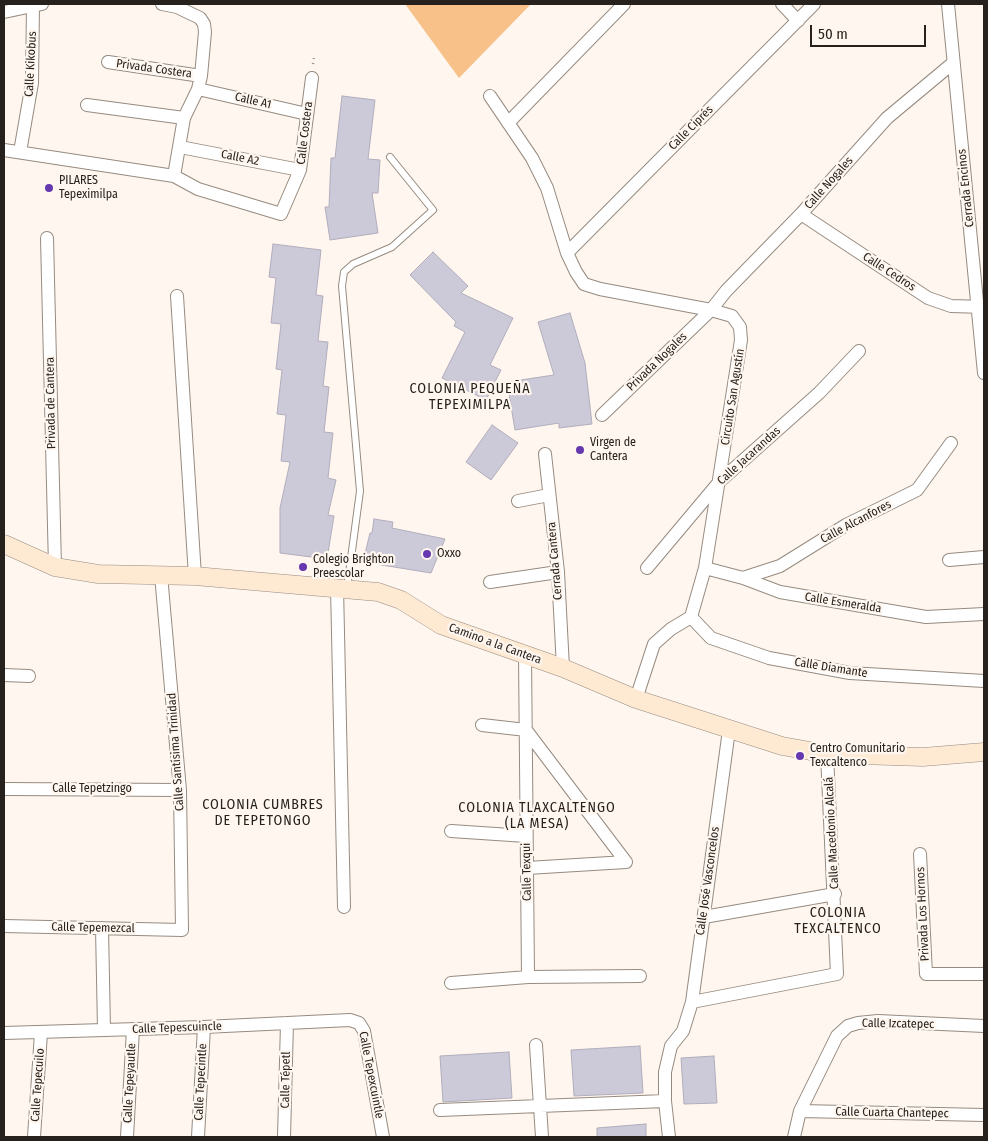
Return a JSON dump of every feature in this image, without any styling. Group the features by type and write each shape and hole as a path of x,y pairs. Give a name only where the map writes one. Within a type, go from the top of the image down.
{"street":[{"path":"4,150 174,176 184,118 200,82 205,32 204,24 200,18 177,7 162,4"},
{"path":"508,123 624,4"},
{"path":"782,4 798,21"},
{"name":"Calle Ciprés","path":"567,253 814,4"},
{"name":"Cerrada Encinos","path":"948,4 981,307 984,373"},
{"path":"4,12 37,5"},
{"name":"Calle Kikobus","path":"20,152 32,83 37,5"},
{"name":"Privada Costera","path":"108,62 200,82"},
{"name":"Calle Nogales","path":"712,310 726,291 801,214 887,118 953,63"},
{"name":"Calle Costera","path":"174,176 198,190 281,214 300,170 312,78"},
{"name":"Calle A1","path":"200,82 307,114"},
{"name":"Circuito San Agustín","path":"490,96 532,158 547,188 567,253 584,284 600,290 712,310 732,316 740,327 741,340 734,375 720,481 705,568 691,617"},
{"path":"87,105 184,118"},
{"name":"Calle A2","path":"180,147 300,170"},
{"name":"Calle Cedros","path":"801,214 928,298 951,306 981,307"},
{"name":"Privada de Cantera","path":"47,238 55,567"},
{"path":"177,296 195,576"},
{"name":"Privada Nogales","path":"602,415 712,310"},
{"name":"Calle Jacarandas","path":"648,568 720,481 819,393 859,351"},
{"name":"Calle Alcanfores","path":"743,578 780,566 846,525 917,490 951,443"},
{"name":"Cerrada Cantera","path":"545,454 558,572 563,668"},
{"path":"518,501 549,495"},
{"name":"Camino a la Cantera","path":"4,544 55,567 98,574 195,576 378,592 401,600 442,625 563,668 636,699 782,746 827,754 923,757 984,752"},
{"path":"949,560 984,557"},
{"name":"Calle Esmeralda","path":"705,568 743,578 780,592 926,617 984,614"},
{"path":"490,582 558,572"},
{"name":"Calle Santísima Trinidad","path":"162,575 180,790 182,930"},
{"path":"342,588 344,908"},
{"path":"636,699 654,644 671,629 691,617"},
{"name":"Calle Diamante","path":"691,617 712,638 769,658 850,673 984,681"},
{"name":"Calle Texqui","path":"525,655 528,977"},
{"path":"4,675 30,676"},
{"path":"482,724 526,730 626,862 527,868"},
{"name":"Calle José Vasconcelos","path":"669,1137 665,1101 665,1072 671,1046 683,1031 692,1002 729,730"},
{"name":"Calle Macedonio Alcalá","path":"692,1002 837,974 835,894 827,754"},
{"name":"Calle Tepetzingo","path":"4,788 180,790"},
{"path":"451,830 526,836"},
{"name":"Privada Los Hornos","path":"920,854 926,974 984,974"},
{"path":"704,917 835,894"},
{"name":"Calle Tepemezcal","path":"4,926 182,930"},
{"path":"102,928 104,1030"},
{"path":"451,983 528,977 640,976"},
{"name":"Calle Tepescuincle","path":"4,1033 204,1028 350,1020"},
{"name":"Calle Tepexcuintle","path":"350,1020 359,1023 364,1031 383,1137"},
{"name":"Calle Izcatepec","path":"794,1137 800,1111 838,1036 848,1026 858,1023 878,1022 984,1026"},
{"name":"Calle Tépetl","path":"284,1137 287,1023"},
{"name":"Calle Tepecintle","path":"198,1137 204,1028"},
{"name":"Calle Tepeyautle","path":"127,1137 134,1029"},
{"name":"Calle Tepecuilo","path":"34,1137 41,1033"},
{"path":"536,1045 542,1137"},
{"path":"440,1110 665,1101"},
{"name":"Calle Cuarta Chantepec","path":"800,1111 984,1115"}],"lane":[{"path":"342,588 351,561 360,491 342,286 344,272 353,264 392,247 433,210 390,157"}],"shaded area":[{"path":"405,4 531,4 459,78"}],"building":[{"path":"342,96 375,100 368,159 380,160 378,193 372,193 378,233 330,240 325,207 329,207 331,158 335,158"},
{"path":"273,244 321,250 316,295 323,296 318,341 328,342 323,386 329,387 324,432 333,433 328,478 336,480 328,515 334,516 327,559 280,553 280,508 290,462 281,461 286,415 277,414 282,370 276,369 281,324 271,323 276,278 269,277"},
{"path":"433,252 468,286 461,293 513,318 490,365 501,370 486,400 442,378 465,332 454,326 456,322 410,275"},
{"path":"570,313 585,363 592,424 559,428 559,423 515,430 507,382 554,375 538,322"},
{"path":"492,425 518,443 491,480 466,462"},
{"path":"374,519 393,522 392,528 445,539 431,573 363,562 370,533 372,533"},
{"path":"640,1046 643,1093 574,1096 571,1050"},
{"path":"509,1052 512,1098 443,1102 440,1056"},
{"path":"714,1056 717,1103 684,1104 681,1058"},
{"path":"646,1124 646,1137 597,1137 597,1128"}],"place":[{"name":"PILARES Tepeximilpa","path":"49,188"},
{"name":"Virgen de Cantera","path":"580,450"},
{"name":"Oxxo","path":"427,554"},
{"name":"Colegio Brighton Preescolar","path":"303,567"},
{"name":"Centro Comunitario Texcaltenco","path":"800,756"}],"district":[{"name":"COLONIA PEQUEÑA TEPEXIMILPA","path":"470,398"},
{"name":"COLONIA CUMBRES DE TEPETONGO","path":"263,814"},
{"name":"COLONIA TLAXCALTENGO (LA MESA)","path":"537,816"},
{"name":"COLONIA TEXCALTENCO","path":"838,922"}]}
